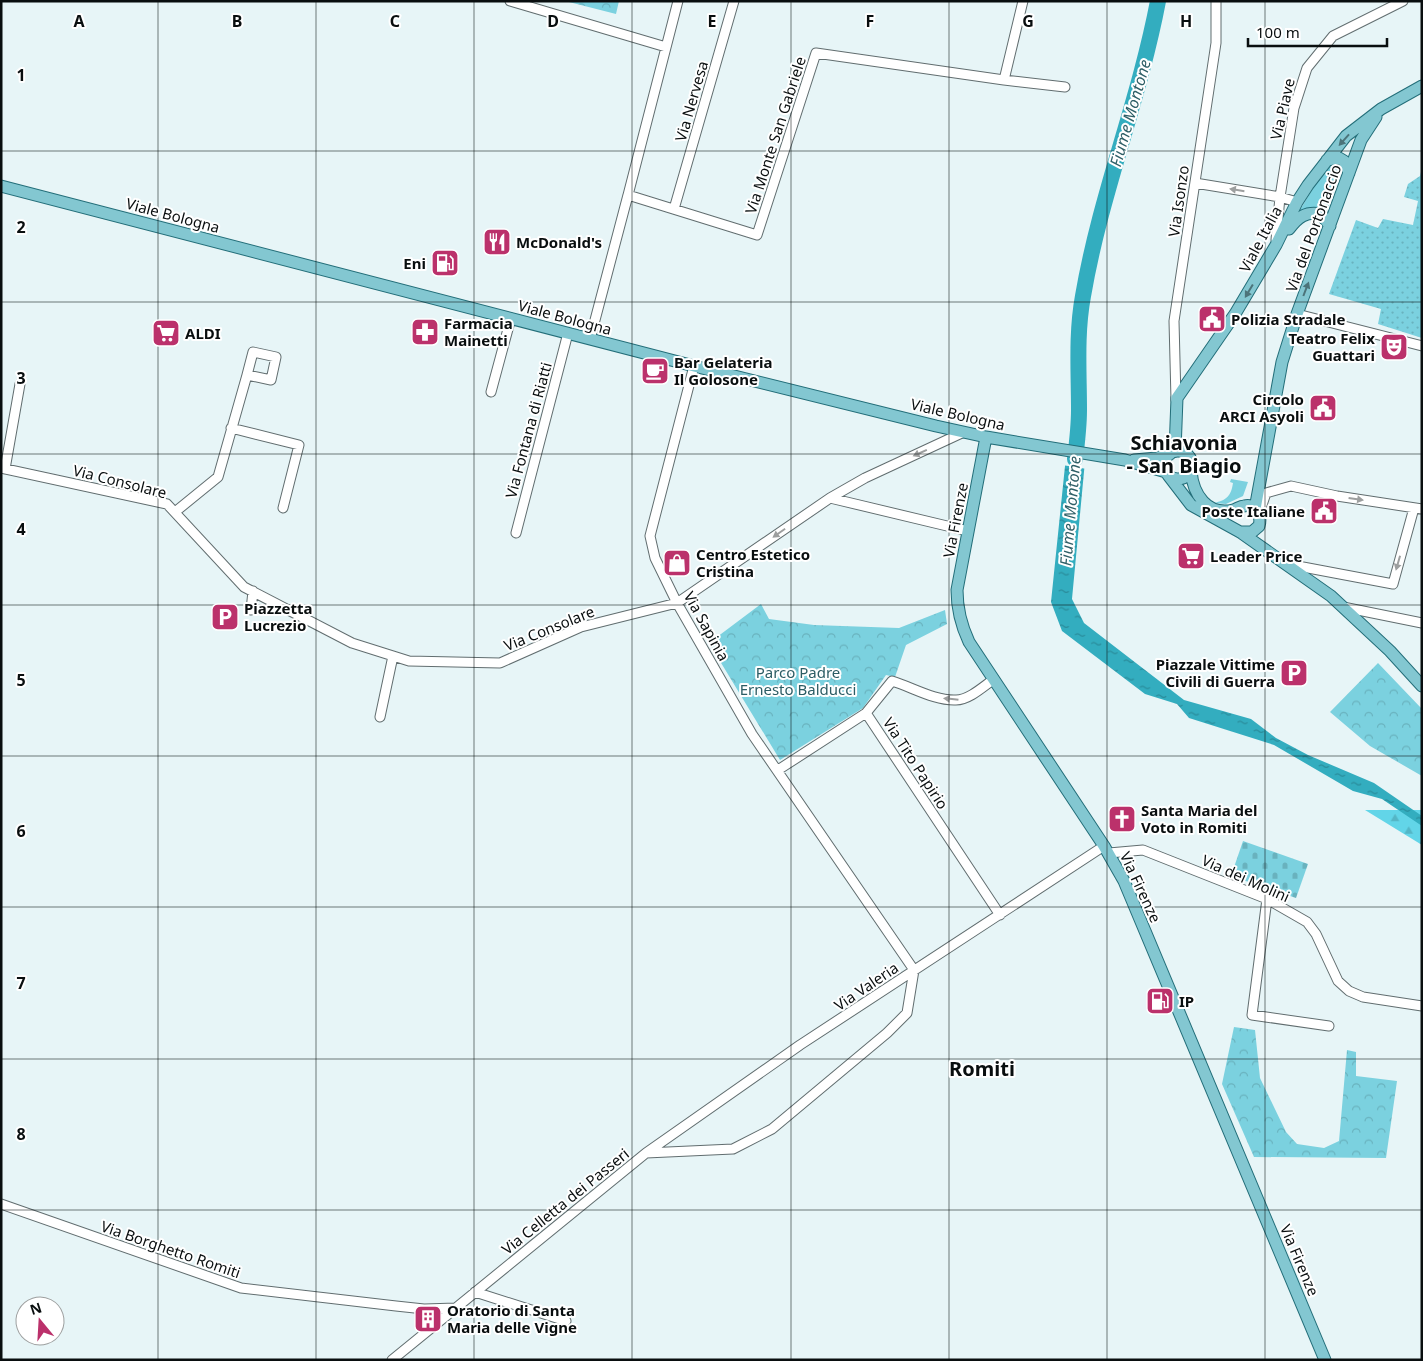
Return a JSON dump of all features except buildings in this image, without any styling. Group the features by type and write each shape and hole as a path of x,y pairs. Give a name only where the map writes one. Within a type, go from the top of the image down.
{"main road":[{"name":"Viale Italia","path":"1173,449 1177,398 1235,314 1276,245 1296,202 1346,136 1381,109 1422,86"},
{"name":"Via del Portonaccio","path":"1258,528 1261,520 1257,511 1282,362 1296,314 1361,140 1381,109"},
{"path":"1328,160 1339,158 1344,162 1349,173"},
{"name":"Viale Bologna","path":"1,186 694,366 964,432 1121,460 1167,474"},
{"path":"1276,245 1298,218 1312,213 1321,214 1330,226"},
{"name":"Via Firenze","path":"986,437 957,590 957,609 961,625 969,642 1107,850 1134,904 1325,1360"},
{"path":"1257,511 1243,506 1224,511 1205,505 1195,492 1191,472 1192,463 1188,455 1173,449 1164,462 1167,474 1191,505 1240,532 1288,564 1342,607 1390,651 1422,686"},
{"name":"Viale Bologna","path":"1121,460 1148,459 1173,449"},
{"path":"1167,474 1180,479 1191,472"},
{"path":"1240,532 1247,534 1258,528 1262,542 1274,555"}],"street":[{"path":"510,1 666,47"},
{"path":"590,339 678,1"},
{"name":"Via Nervesa","path":"674,209 734,1"},
{"path":"1004,80 1023,1"},
{"name":"Via Isonzo","path":"1176,406 1174,321 1216,43 1216,1"},
{"name":"Via Piave","path":"1276,245 1280,197 1294,108 1307,68 1334,36 1403,1"},
{"name":"Via Monte San Gabriele","path":"674,209 757,235 816,53 1065,87"},
{"path":"1195,183 1280,197 1296,202"},
{"path":"628,195 674,209"},
{"path":"1296,314 1422,346"},
{"path":"491,392 512,318"},
{"name":"Via Fontana di Riatti","path":"516,533 568,333"},
{"name":"Via Sapinia","path":"694,366 650,536 655,558 677,602 752,734 914,970"},
{"path":"175,512 218,477 247,375"},
{"path":"3,468 20,384"},
{"path":"231,428 298,445 283,508"},
{"name":"Via Consolare","path":"3,468 167,504 244,587 352,643 409,662 500,663 582,627 677,602 830,498 865,478 964,432"},
{"path":"1257,511 1266,493 1291,486 1418,508 1393,584 1288,564"},
{"path":"830,498 968,531"},
{"path":"251,610 253,591"},
{"path":"1342,607 1422,623"},
{"path":"380,717 393,656"},
{"path":"866,713 892,681 934,696 957,700 974,693 994,679"},
{"name":"Via Tito Papirio","path":"778,770 866,713 1000,915"},
{"name":"Via dei Molini","path":"1107,850 1143,850 1267,899 1307,922 1316,934 1338,981 1349,991 1363,997 1422,1006"},
{"name":"Via Valeria","path":"646,1153 800,1045 914,970 1107,850"},
{"path":"1267,899 1252,1015 1329,1026"},
{"name":"Via Celletta dei Passeri","path":"392,1360 646,1153 733,1149 772,1129 887,1033 907,1013 914,970"},
{"name":"Via Borghetto Romiti","path":"1,1204 240,1288 424,1309 456,1308"},
{"path":"475,1292 566,1321"}],"green space":[{"path":"565,1 619,1 616,14"},
{"path":"1331,165 1336,166 1340,173 1326,214 1297,215 1318,180"},
{"path":"1422,168 1422,338 1378,324 1381,309 1329,294 1356,220 1378,228 1383,219 1413,225 1418,201 1404,197 1408,184 1420,176"},
{"path":"1231,479 1248,482 1243,496 1226,504 1214,503 1225,499 1230,494 1233,483 1230,482"},
{"name":"Parco Padre Ernesto Balducci","path":"761,604 769,619 814,625 899,628 945,610 947,624 906,645 895,677 886,675 863,708 780,760 709,643"},
{"path":"1378,663 1422,709 1422,776 1370,746 1330,712"},
{"path":"1365,810 1422,810 1422,845"},
{"path":"1243,841 1308,864 1296,898 1231,876"},
{"path":"1234,1027 1255,1030 1260,1078 1286,1132 1297,1144 1324,1148 1339,1141 1347,1050 1356,1052 1356,1076 1397,1081 1386,1158 1254,1157 1222,1084"}],"water":[{"path":"1068,437 1087,440 1072,599 1084,623 1184,700 1251,719 1276,738 1308,755 1374,783 1422,816 1422,826 1382,799 1353,791 1274,745 1189,718 1177,704 1145,694 1062,631 1051,602"}],"pier":[{"path":"1065,436 1090,440 1087,469 1062,465"}],"waterway":[{"name":"Fiume Montone","path":"1075,459 1079,416 1079,339 1083,296 1099,222 1141,75 1158,1"}],"place":[{"name":"McDonald's","path":"497,242"},
{"name":"Eni","path":"445,263"},
{"name":"Polizia Stradale","path":"1212,319"},
{"name":"Farmacia Mainetti","path":"425,332"},
{"name":"ALDI","path":"166,333"},
{"name":"Teatro Felix Guattari","path":"1394,347"},
{"name":"Bar Gelateria Il Golosone","path":"655,371"},
{"name":"Circolo ARCI Asyoli","path":"1323,408"},
{"name":"Poste Italiane","path":"1324,511"},
{"name":"Leader Price","path":"1191,556"},
{"name":"Centro Estetico Cristina","path":"677,563"},
{"name":"Piazzetta Lucrezio","path":"225,617"},
{"name":"Piazzale Vittime Civili di Guerra","path":"1294,673"},
{"name":"Santa Maria del Voto in Romiti","path":"1122,819"},
{"name":"IP","path":"1160,1001"},
{"name":"Oratorio di Santa Maria delle Vigne","path":"428,1319"}],"district":[{"name":"Schiavonia - San Biagio","path":"1184,454"},
{"name":"Romiti","path":"982,1068"}]}
